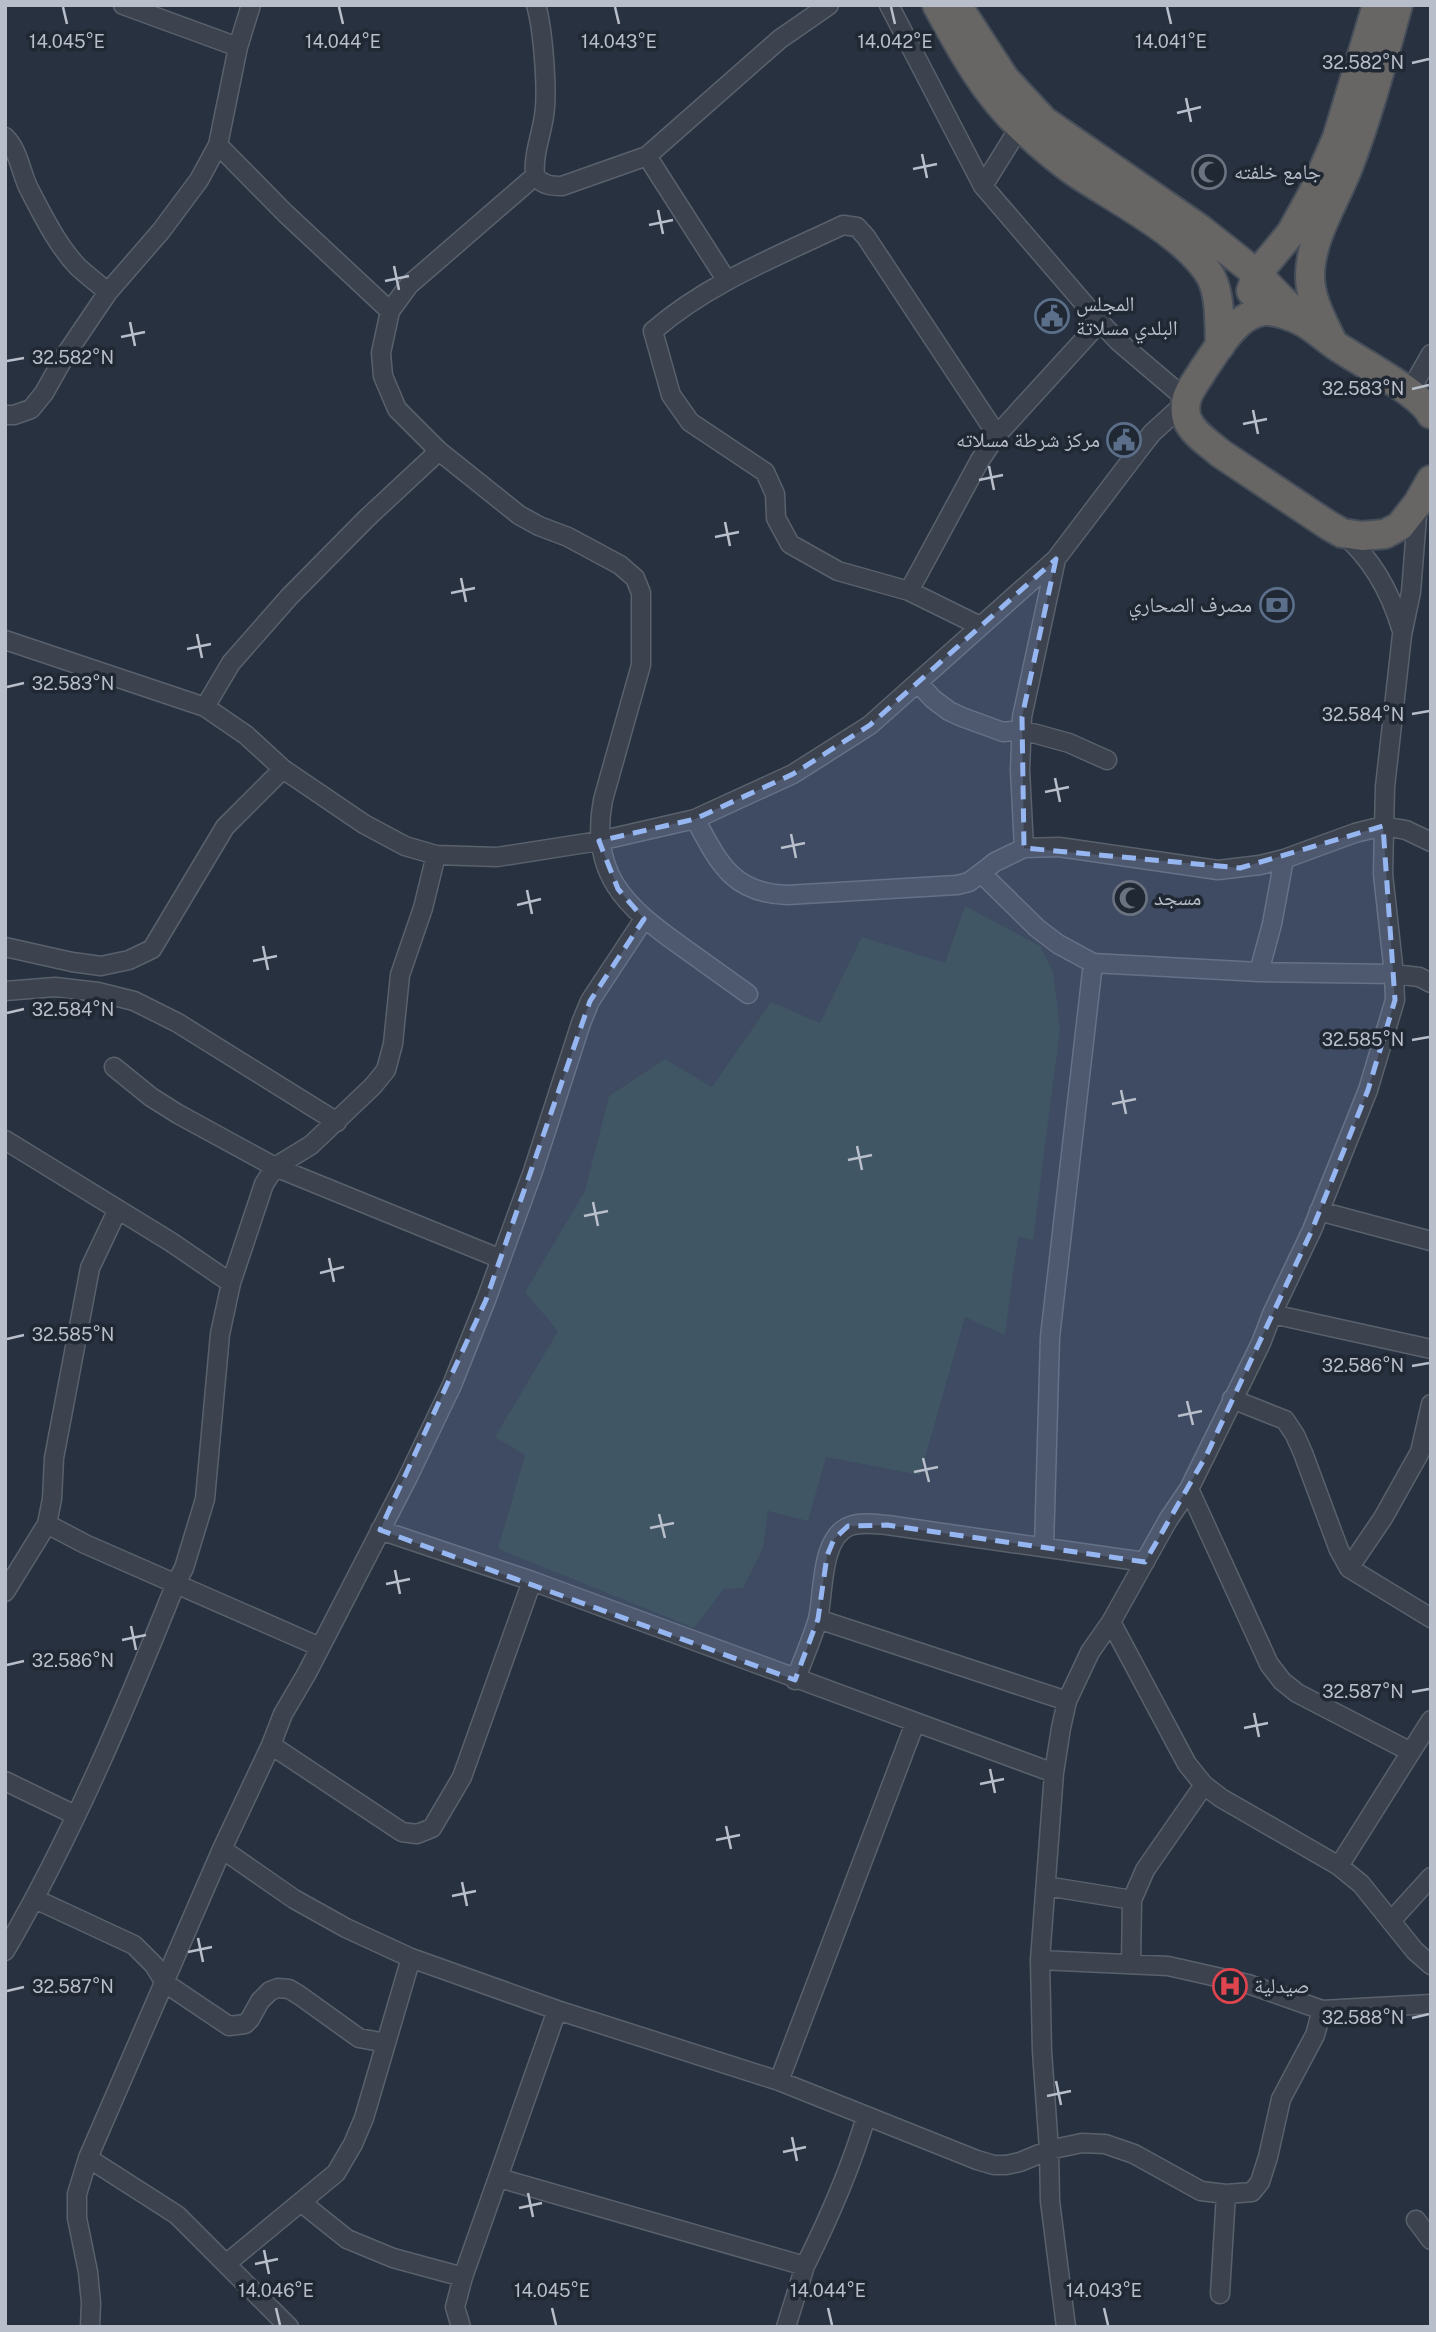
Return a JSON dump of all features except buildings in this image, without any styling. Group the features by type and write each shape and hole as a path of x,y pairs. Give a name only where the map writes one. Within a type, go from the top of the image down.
{"highway":[{"path":"937,5 977,74 999,104 1060,134 1174,210 1257,274 1304,323 1425,407"},
{"path":"957,5 1005,79 1025,117 1072,170 1147,219 1197,258 1215,288 1228,335"},
{"path":"1377,5 1337,138 1313,193 1291,233 1257,274 1228,335 1186,401 1187,419 1206,442 1342,533 1362,536 1385,534 1400,526 1425,491"},
{"path":"1333,344 1311,290 1311,260 1356,146 1398,5"},
{"path":"1228,335 1249,317 1266,311 1304,323"}],"street":[{"path":"123,5 239,47"},
{"path":"5,415 14,415 31,408 44,393 66,354 108,292 181,207 218,145 251,5"},
{"path":"536,5 543,57 545,114 535,152 535,176 550,186 562,186 647,156 780,39 829,5"},
{"path":"5,640 205,707 246,735 282,769 364,824 405,846 436,855 497,857 599,841 695,819 793,774 870,725 1056,559 1152,433 1186,401 1100,322 983,186 889,5"},
{"path":"983,186 1025,117"},
{"path":"5,137 41,212 69,256 108,292"},
{"path":"218,145 286,215 390,311"},
{"path":"647,156 727,281"},
{"path":"535,176 409,285 390,311 381,353 383,376 397,409 439,451 519,515 620,565 635,578 641,593 642,665 603,800 599,841 613,882 644,919 748,994"},
{"path":"980,626 909,591 838,571 790,544 776,518 775,494 765,472 690,422 671,395 653,331 676,311 727,281 843,225 857,227 997,435"},
{"path":"909,591 980,460 997,435 1100,322"},
{"path":"1425,407 1431,354"},
{"path":"205,707 231,663 289,597 439,451"},
{"path":"1066,2327 1049,2201 1040,1960 1054,1773 1067,1701 1090,1653 1189,1489 1261,1343 1368,1090 1395,1000 1383,874 1385,787 1402,635 1425,491"},
{"path":"1342,533 1362,550 1374,568 1395,606 1402,635"},
{"path":"1024,848 1021,730 1027,687 1056,559"},
{"path":"918,683 949,711 1003,732 1021,730 1069,743 1107,760"},
{"path":"5,947 101,966 129,960 152,949 225,827 282,769"},
{"path":"695,819 716,858 730,874 751,889 768,894 787,895 957,885 969,881 995,862 1024,848 1059,847 1218,870 1284,859 1355,833 1383,826 1406,830 1430,841"},
{"path":"5,1951 35,1899 131,1697 184,1568 205,1499 218,1346 231,1283 264,1184 275,1167 311,1145 337,1122 386,1070 393,1044 400,975 436,855"},
{"path":"1259,972 1272,924 1284,859"},
{"path":"981,873 1037,928 1058,944 1093,963 1259,972 1394,974 1419,977 1431,984"},
{"path":"90,2327 88,2273 77,2218 77,2194 88,2158 283,1714 320,1647 452,1385 533,1171 590,1001 644,919"},
{"path":"1044,1548 1050,1337 1093,963"},
{"path":"5,991 55,988 98,992 134,1001 178,1023 337,1122"},
{"path":"114,1067 151,1097 275,1167 501,1259"},
{"path":"5,1140 171,1242 231,1283"},
{"path":"5,1592 47,1524 52,1499 54,1458 90,1268 117,1211"},
{"path":"1319,1211 1431,1241"},
{"path":"1272,1314 1431,1349"},
{"path":"1233,1399 1290,1425 1303,1452 1339,1550 1349,1568 1431,1618"},
{"path":"1349,1568 1425,1456 1431,1404"},
{"path":"1189,1489 1269,1664 1282,1681 1297,1693 1411,1752"},
{"path":"795,1679 818,1619 827,1556 834,1539 848,1526 868,1523 887,1525 1145,1562"},
{"path":"47,1524 85,1544 320,1647"},
{"path":"380,1530 532,1581 1054,1773"},
{"path":"271,1745 402,1832 417,1834 432,1828 462,1777 532,1581"},
{"path":"818,1619 1067,1701"},
{"path":"1111,1622 1187,1764 1204,1785 1221,1798 1339,1866 1361,1884 1415,1951 1431,1965"},
{"path":"1339,1866 1431,1720"},
{"path":"779,2081 915,1723"},
{"path":"5,1782 75,1815"},
{"path":"1131,1964 1132,1900 1145,1870 1204,1785"},
{"path":"222,1849 294,1899 346,1928 411,1958 557,2010 779,2081 866,2118 994,2165 1020,2162 1049,2150 1082,2143 1105,2144 1134,2154 1201,2191 1226,2194 1252,2192 1260,2182 1281,2099 1315,2035 1322,2010"},
{"path":"1391,1922 1431,1877"},
{"path":"1046,1886 1132,1900"},
{"path":"35,1899 134,1945 154,1965 165,1983 229,2026 245,2024 270,1991 278,1988 289,1989 359,2038 386,2043"},
{"path":"227,2263 336,2173 365,2118 411,1958"},
{"path":"1040,1960 1168,1966 1226,1979 1322,2010 1431,2004"},
{"path":"461,2327 455,2307 463,2277 557,2010"},
{"path":"786,2327 805,2266 837,2199 855,2155 866,2118"},
{"path":"88,2158 177,2215 289,2327"},
{"path":"499,2178 805,2266"},
{"path":"1220,2294 1226,2194"},
{"path":"302,2203 347,2239 393,2258 463,2277"},
{"path":"1416,2220 1431,2240"}],"highlighted area":[{"path":"1056,559 1022,717 1024,848 1240,868 1383,826 1395,1000 1368,1090 1312,1230 1207,1454 1145,1562 887,1525 848,1526 834,1539 827,1556 818,1619 795,1680 380,1530 486,1300 590,1001 644,919 618,889 599,841 695,819 793,774 870,725"}],"green space":[{"path":"965,906 1040,946 1053,971 1060,1029 1033,1240 1018,1237 1005,1335 965,1317 920,1475 826,1457 808,1521 768,1511 763,1548 743,1588 724,1589 694,1628 498,1549 525,1455 495,1437 558,1331 525,1292 585,1191 609,1096 665,1059 712,1087 771,1002 820,1023 862,937 945,963"}],"place":[{"name":"جامع خلفته","path":"1209,172"},
{"name":"المجلس البلدي مسلاتة","path":"1052,316"},
{"name":"مركز شرطة مسلاته","path":"1124,440"},
{"name":"مصرف الصحاري","path":"1277,605"},
{"name":"مسجد","path":"1130,898"},
{"name":"صيدلية","path":"1230,1986"}]}
